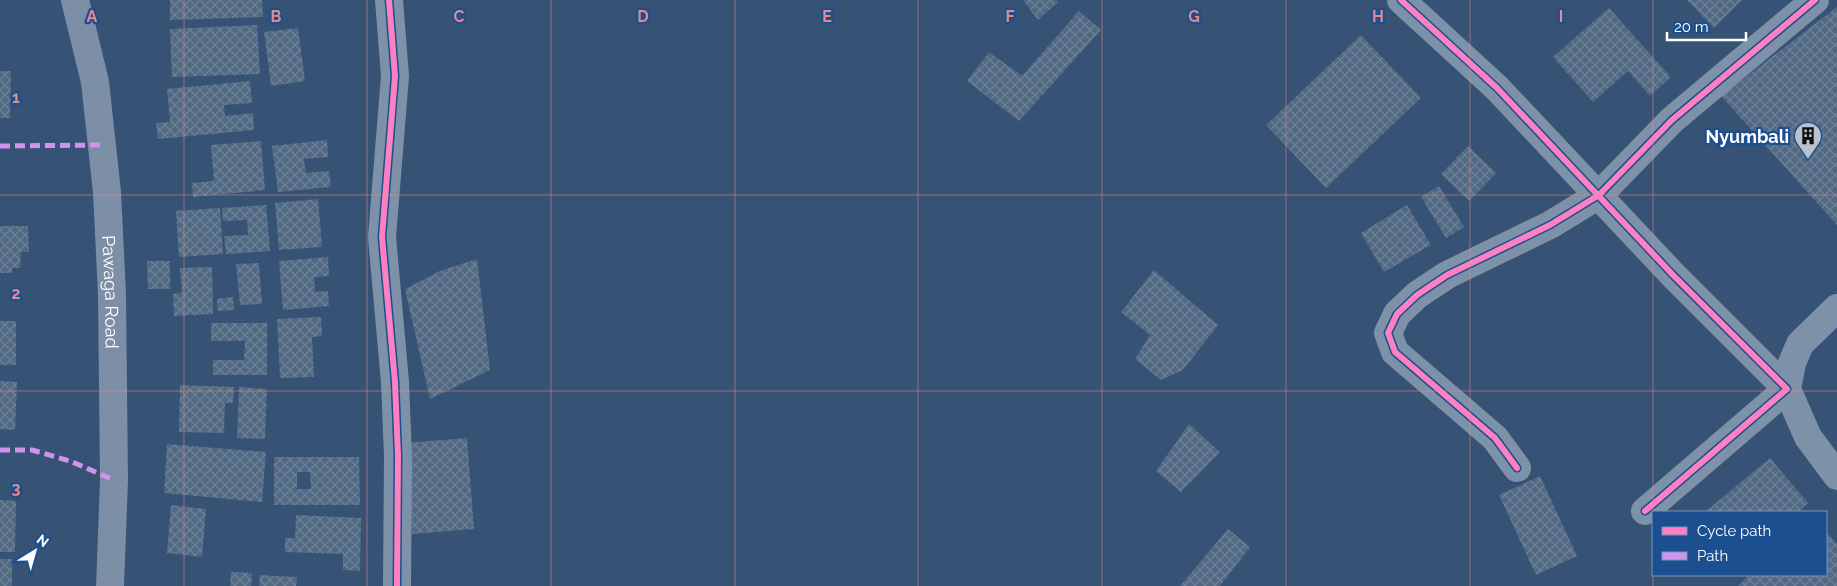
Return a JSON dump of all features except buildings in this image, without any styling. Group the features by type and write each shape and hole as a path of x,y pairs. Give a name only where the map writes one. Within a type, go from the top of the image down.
{"main road":[{"name":"Pawaga Road","path":"76,0 95,82 107,192 112,294 114,480 110,586"}],"street":[{"path":"389,0 395,76 382,237 395,382 398,456 397,586"},
{"path":"1401,0 1498,88 1673,275 1787,389 1808,437 1837,476"},
{"path":"1517,468 1495,438 1406,363 1396,352 1389,341 1388,333 1397,314 1417,295 1447,275 1550,225 1599,195 1672,120 1759,45 1815,0"},
{"path":"1645,510 1787,389 1792,363 1800,344 1837,308"}],"marked path":[{"path":"0,146 102,145"},
{"path":"0,450 32,450 70,461 114,480"}],"cycle path":[{"path":"389,0 395,76 382,237 395,382 398,456 397,586"},
{"path":"1401,0 1497,88 1673,275 1787,389 1645,511"},
{"path":"1517,468 1495,438 1395,352 1388,333 1397,314 1417,295 1447,275 1550,225 1599,195 1672,120 1815,0"}],"place":[{"name":"Nyumbali","path":"1808,160"}]}
